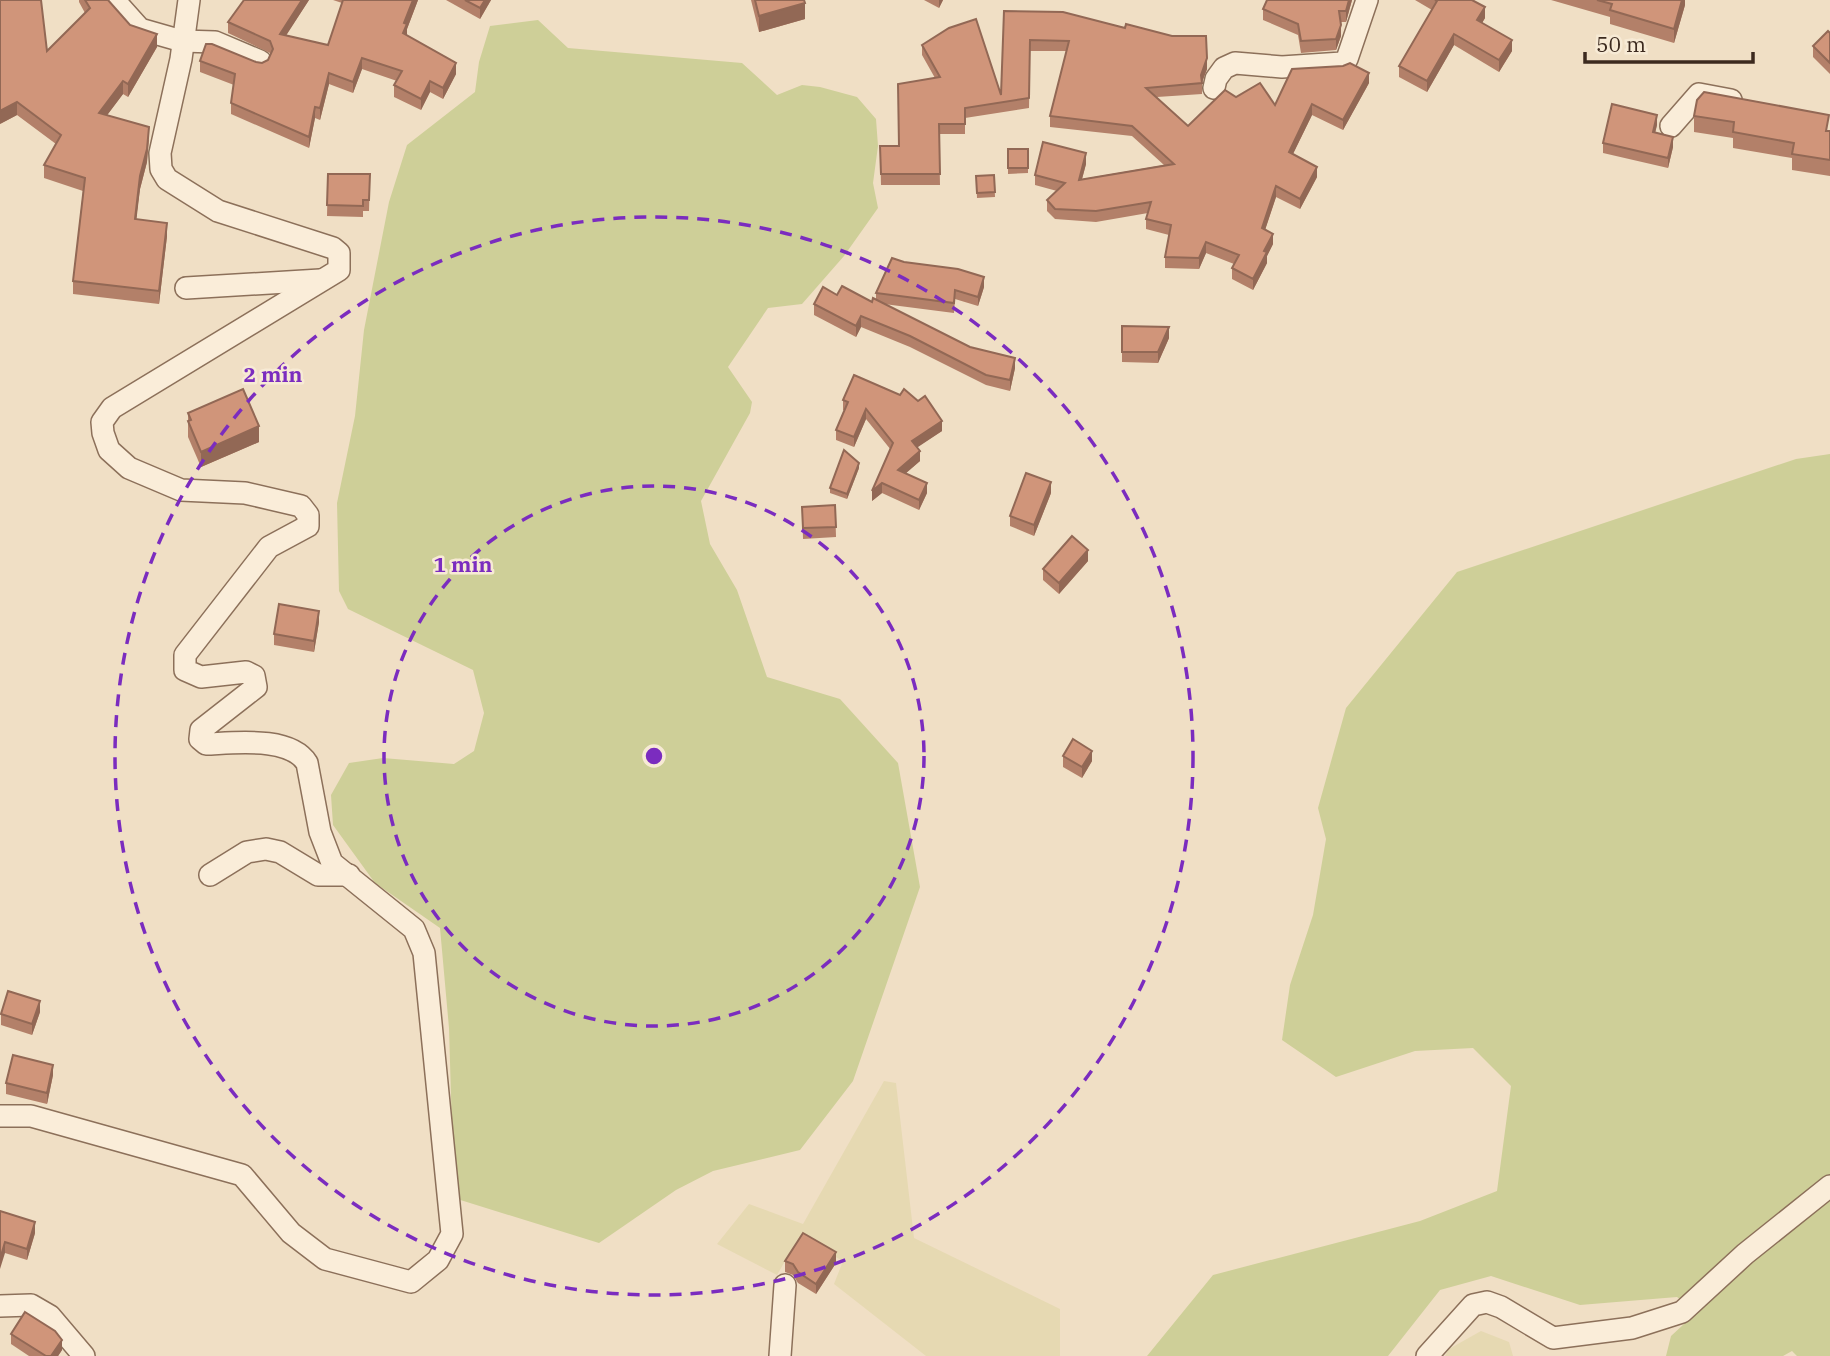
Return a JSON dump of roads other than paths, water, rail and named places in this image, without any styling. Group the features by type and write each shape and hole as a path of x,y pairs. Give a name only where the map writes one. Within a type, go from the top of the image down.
{"street":[{"path":"114,0 140,29 182,41 215,42 260,61"},
{"path":"0,1116 31,1116 242,1175 291,1233 325,1259 411,1282 438,1260 452,1234 424,953 414,929 332,863 320,832 307,763 301,754 289,748 264,744 206,744 200,739 201,730 256,687 254,676 246,672 201,677 185,670 185,655 269,548 308,526 309,515 301,506 245,493 181,491 129,468 108,450 102,422 111,408 339,270 339,253 333,248 218,211 167,179 161,169 160,153 181,58 189,0"},
{"path":"1214,88 1216,79 1224,68 1235,63 1282,68 1342,63 1347,58 1367,0"},
{"path":"1671,126 1699,94 1751,103"},
{"path":"186,288 322,280"},
{"path":"210,876 247,852 266,849 280,852 318,875 349,876"},
{"path":"1427,1356 1473,1305 1487,1302 1501,1307 1553,1338 1632,1328 1682,1311 1745,1254 1830,1186"},
{"path":"780,1356 785,1285"},
{"path":"0,1306 31,1305 50,1316 84,1356"}]}
